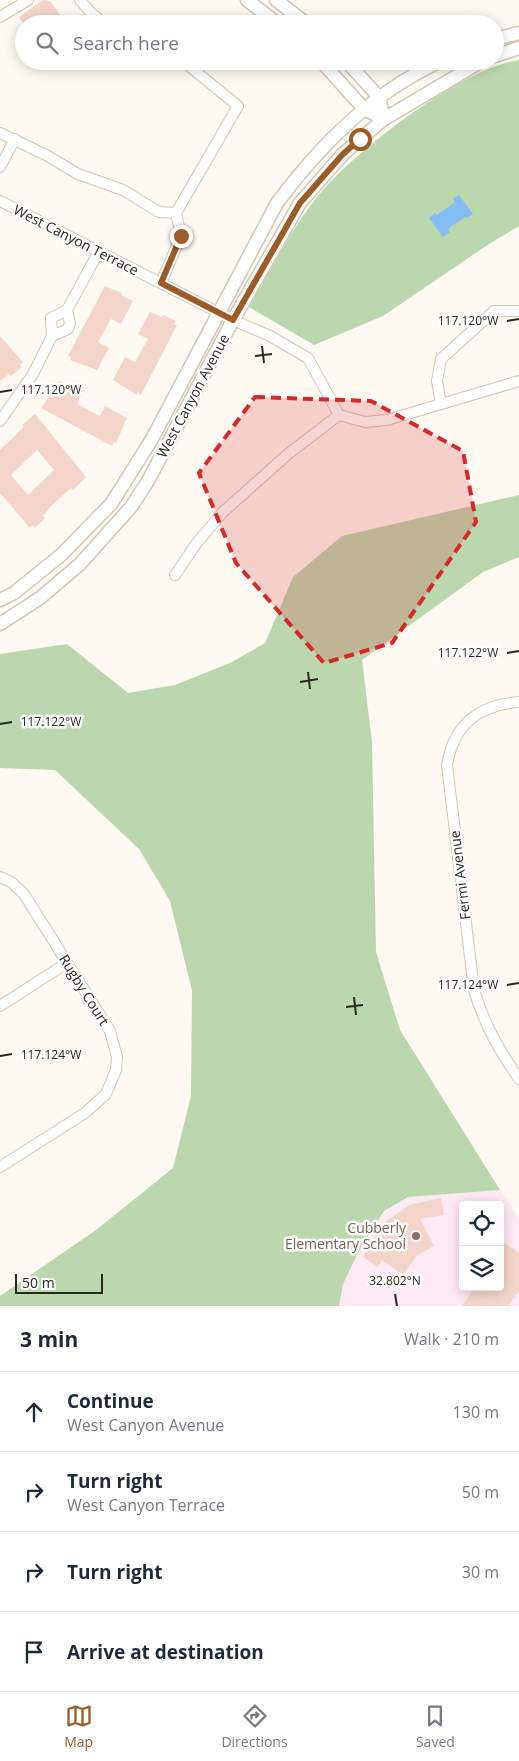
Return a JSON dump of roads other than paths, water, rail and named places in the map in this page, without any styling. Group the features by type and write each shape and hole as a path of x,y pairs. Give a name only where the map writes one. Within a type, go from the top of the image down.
{"street":[{"path":"0,17 28,0"},
{"path":"80,0 94,15"},
{"path":"247,0 266,15"},
{"path":"280,1 296,15"},
{"path":"504,37 519,32"},
{"path":"504,53 519,48"},
{"path":"161,283 181,236 176,214 238,106 194,70"},
{"path":"329,70 364,109 384,119"},
{"path":"354,70 379,97 384,119"},
{"name":"West Canyon Avenue","path":"0,600 14,593 61,555 111,504 152,439 217,312 277,203 303,168 379,97 426,70"},
{"name":"West Canyon Avenue","path":"0,624 40,598 80,564 131,507 148,481 233,320 300,203 343,154 384,119 467,70"},
{"path":"0,134 15,138 78,174 123,190 159,212 176,214"},
{"path":"0,167 15,138"},
{"name":"West Canyon Terrace","path":"0,201 233,320 270,336 308,358 339,415"},
{"path":"0,421 33,374 52,336 51,318 67,310 99,251"},
{"path":"52,336 68,329 70,323 67,310"},
{"path":"441,404 437,381 441,359 494,311 519,311"},
{"path":"175,575 196,544 223,512 288,454 339,415 365,422 387,420 519,381"},
{"name":"Fermi Avenue","path":"519,702 500,703 476,713 458,734 450,751 447,765 474,990 492,1039 519,1079"},
{"name":"Rugby Court","path":"0,877 11,882 24,894 110,1030 117,1057 116,1070 106,1094 85,1113 0,1167"},
{"path":"0,1006 67,963"}],"water":[{"path":"459,195 473,214 467,218 465,217 448,229 450,232 443,237 429,218 435,213 437,215 455,202 453,199"}],"place":[{"name":"Cubberly Elementary School","path":"416,1236"}]}
